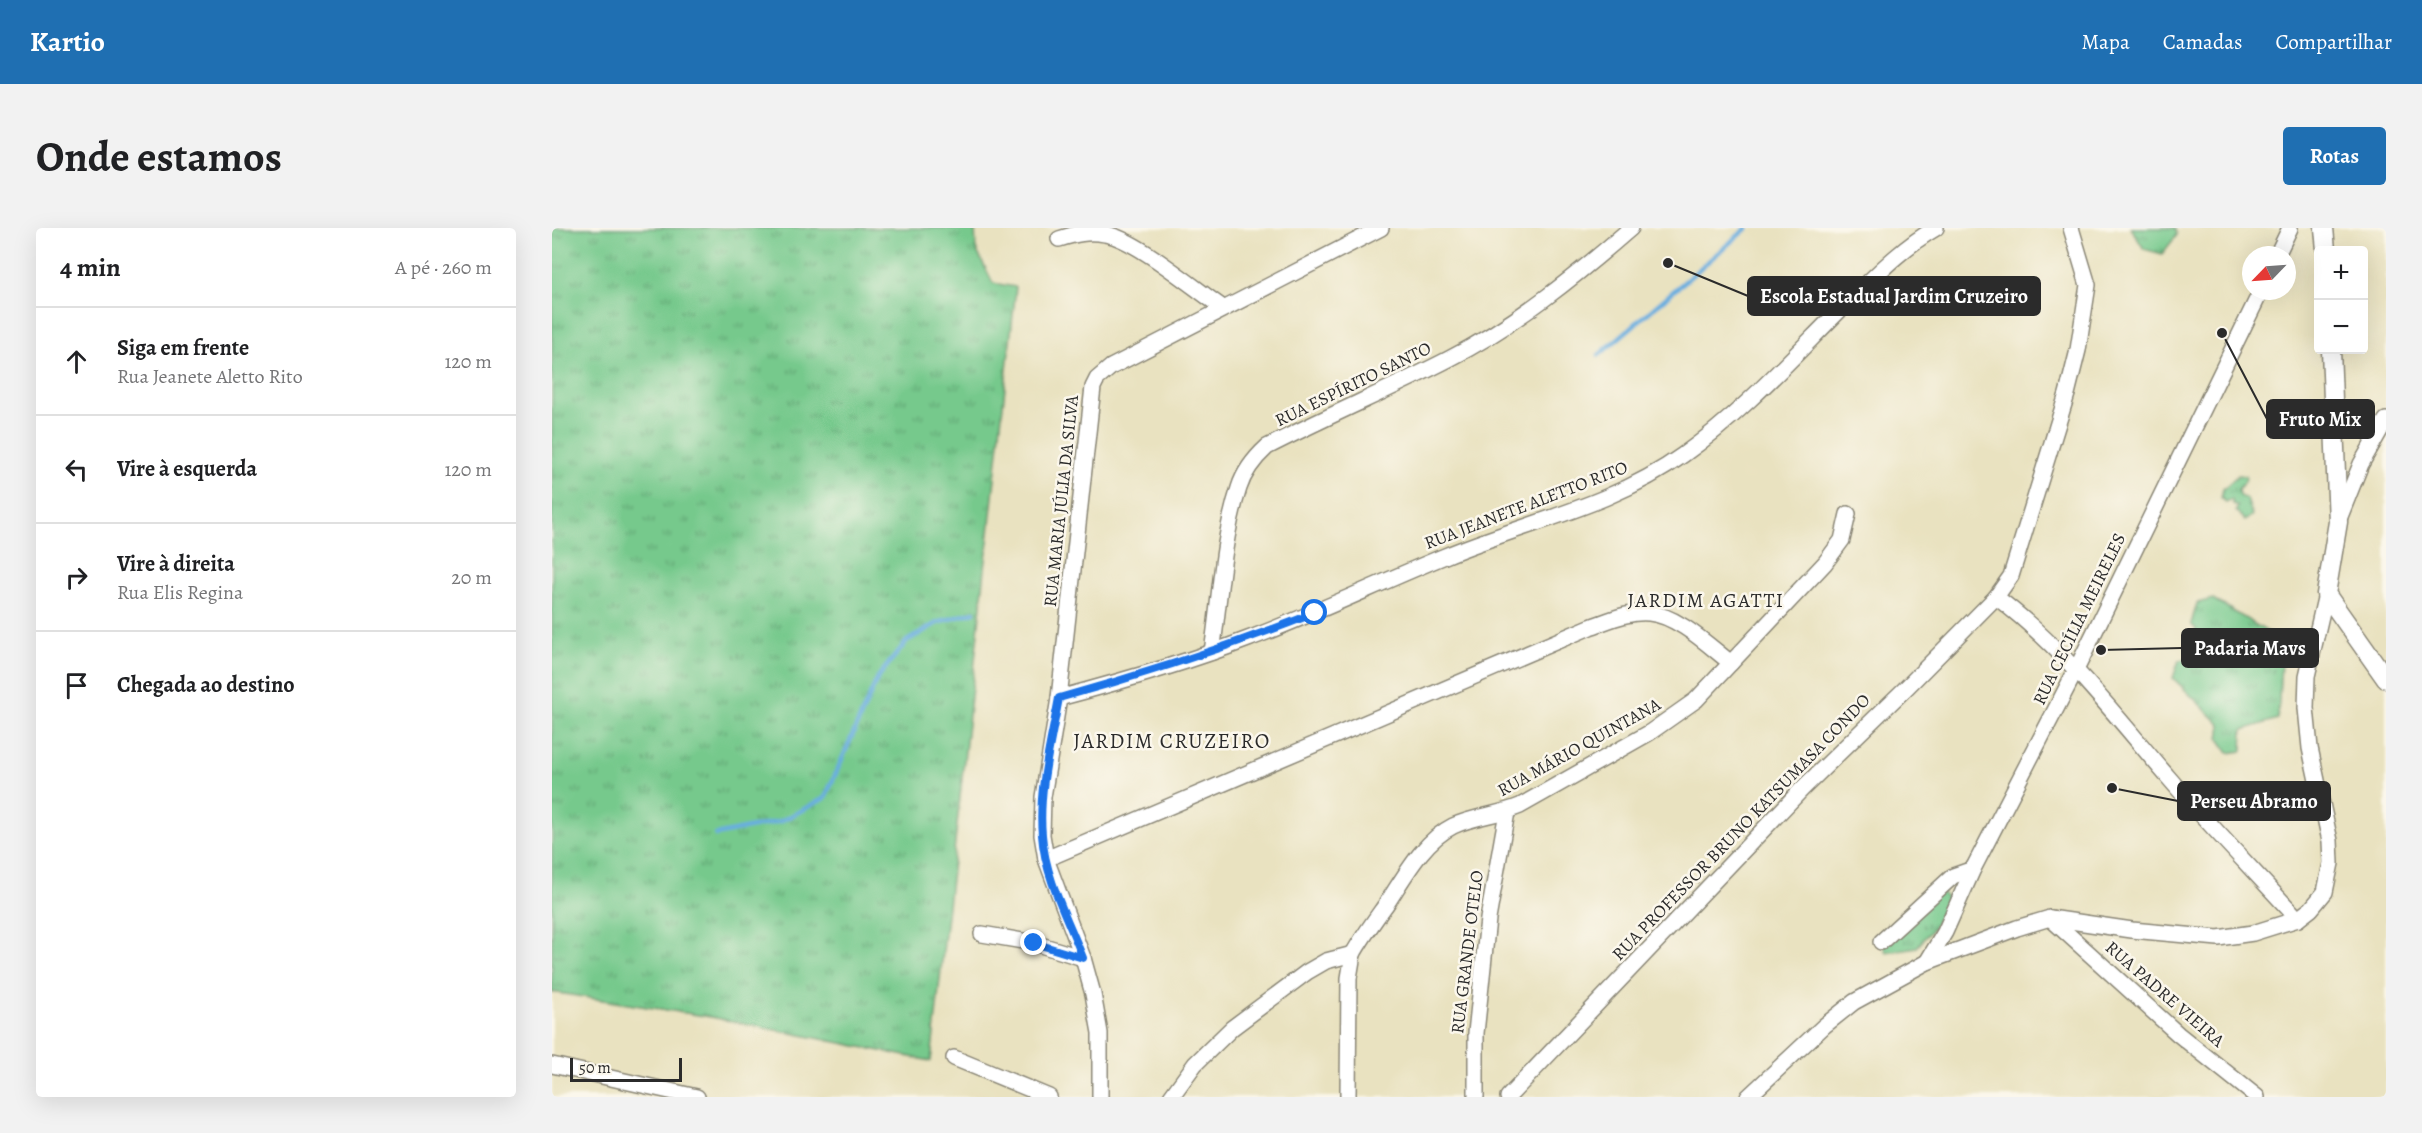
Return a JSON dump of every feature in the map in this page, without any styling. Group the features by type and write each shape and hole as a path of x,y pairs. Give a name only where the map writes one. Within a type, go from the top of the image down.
{"street":[{"name":"RUA MARIA JÚLIA DA SILVA","path":"1059,698 1093,387 1096,379 1111,367 1381,228"},
{"name":"RUA ESPÍRITO SANTO","path":"1212,652 1228,538 1239,487 1254,459 1276,442 1450,358 1480,340 1589,265 1631,228"},
{"name":"RUA JEANETE ALETTO RITO","path":"1059,698 1212,652 1315,613 1446,555 1644,480 1682,456 1724,423 1887,265 1915,240 1935,228"},
{"name":"RUA PROFESSOR BRUNO KATSUMASA CONDO","path":"1513,1092 1788,804 1996,597 2011,576 2025,536 2078,350 2088,285 2071,228"},
{"path":"2281,246 2290,228"},
{"path":"2324,228 2326,246"},
{"path":"1059,239 1086,232 1108,234 1154,259 1223,308"},
{"name":"RUA CECÍLIA MEIRELES","path":"1927,962 1945,932 1973,869 2076,670 2257,300"},
{"path":"1748,1097 1824,1026 1889,981 1927,962 2050,918 2132,930 2218,938 2253,933 2298,919 2312,909 2325,892 2331,863 2330,841 2310,748 2306,708 2307,676 2326,594 2338,522 2331,354"},
{"path":"2338,522 2361,464 2386,420"},
{"name":"RUA MÁRIO QUINTANA","path":"1353,954 1412,865 1434,840 1454,826 1507,812 1649,733 1696,700 1825,563 1842,540 1848,514"},
{"path":"2326,594 2386,679"},
{"path":"1996,597 2021,616 2076,670 2177,788 2298,919"},
{"path":"1046,859 1560,640 1624,616 1647,612 1661,615 1677,623 1731,663"},
{"path":"1059,698 1043,797 1042,835 1046,859 1064,913 1083,958 1100,1033 1100,1097"},
{"name":"RUA GRANDE OTELO","path":"1476,1097 1478,1010 1488,919 1507,812"},
{"path":"1881,942 1953,876 1973,869"},
{"name":"RUA PADRE VIEIRA","path":"2050,918 2178,1034 2257,1097"},
{"path":"982,934 1017,939 1083,958"},
{"path":"1171,1097 1195,1064 1232,1028 1307,972 1326,961 1353,954 1349,978 1348,1097"},
{"path":"954,1058 1049,1097"},
{"path":"552,1065 661,1093 697,1097"}],"green space":[{"path":"552,228 975,228 976,249 993,283 1016,287 931,1061 711,1017 552,992"},
{"path":"2131,228 2176,228 2177,235 2162,254 2144,249"},
{"path":"2238,475 2246,476 2245,482 2238,489 2239,496 2247,499 2252,515 2245,521 2236,511 2238,506 2233,504 2232,499 2226,502 2221,498 2223,489"},
{"path":"2213,599 2276,637 2282,644 2278,719 2243,730 2242,751 2229,753 2219,739 2221,725 2173,678 2179,660 2187,659 2196,629 2191,624 2197,603"},
{"path":"1940,890 1947,898 1934,927 1917,947 1886,952 1882,943"}],"waterway":[{"path":"1599,355 1747,228"},
{"path":"716,835 781,821 825,798 878,677 907,641 937,623 974,612"}],"place":[{"name":"Escola Estadual Jardim Cruzeiro","path":"1668,263"},
{"name":"Fruto Mix","path":"2222,333"},
{"name":"Padaria Mavs","path":"2101,650"},
{"name":"Perseu Abramo","path":"2112,788"}],"district":[{"name":"JARDIM AGATTI","path":"1706,600"},
{"name":"JARDIM CRUZEIRO","path":"1172,741"}],"route":[{"path":"1034,943 1083,958 1064,913 1046,859 1042,835 1043,797 1059,698 1212,652 1315,613"}]}
